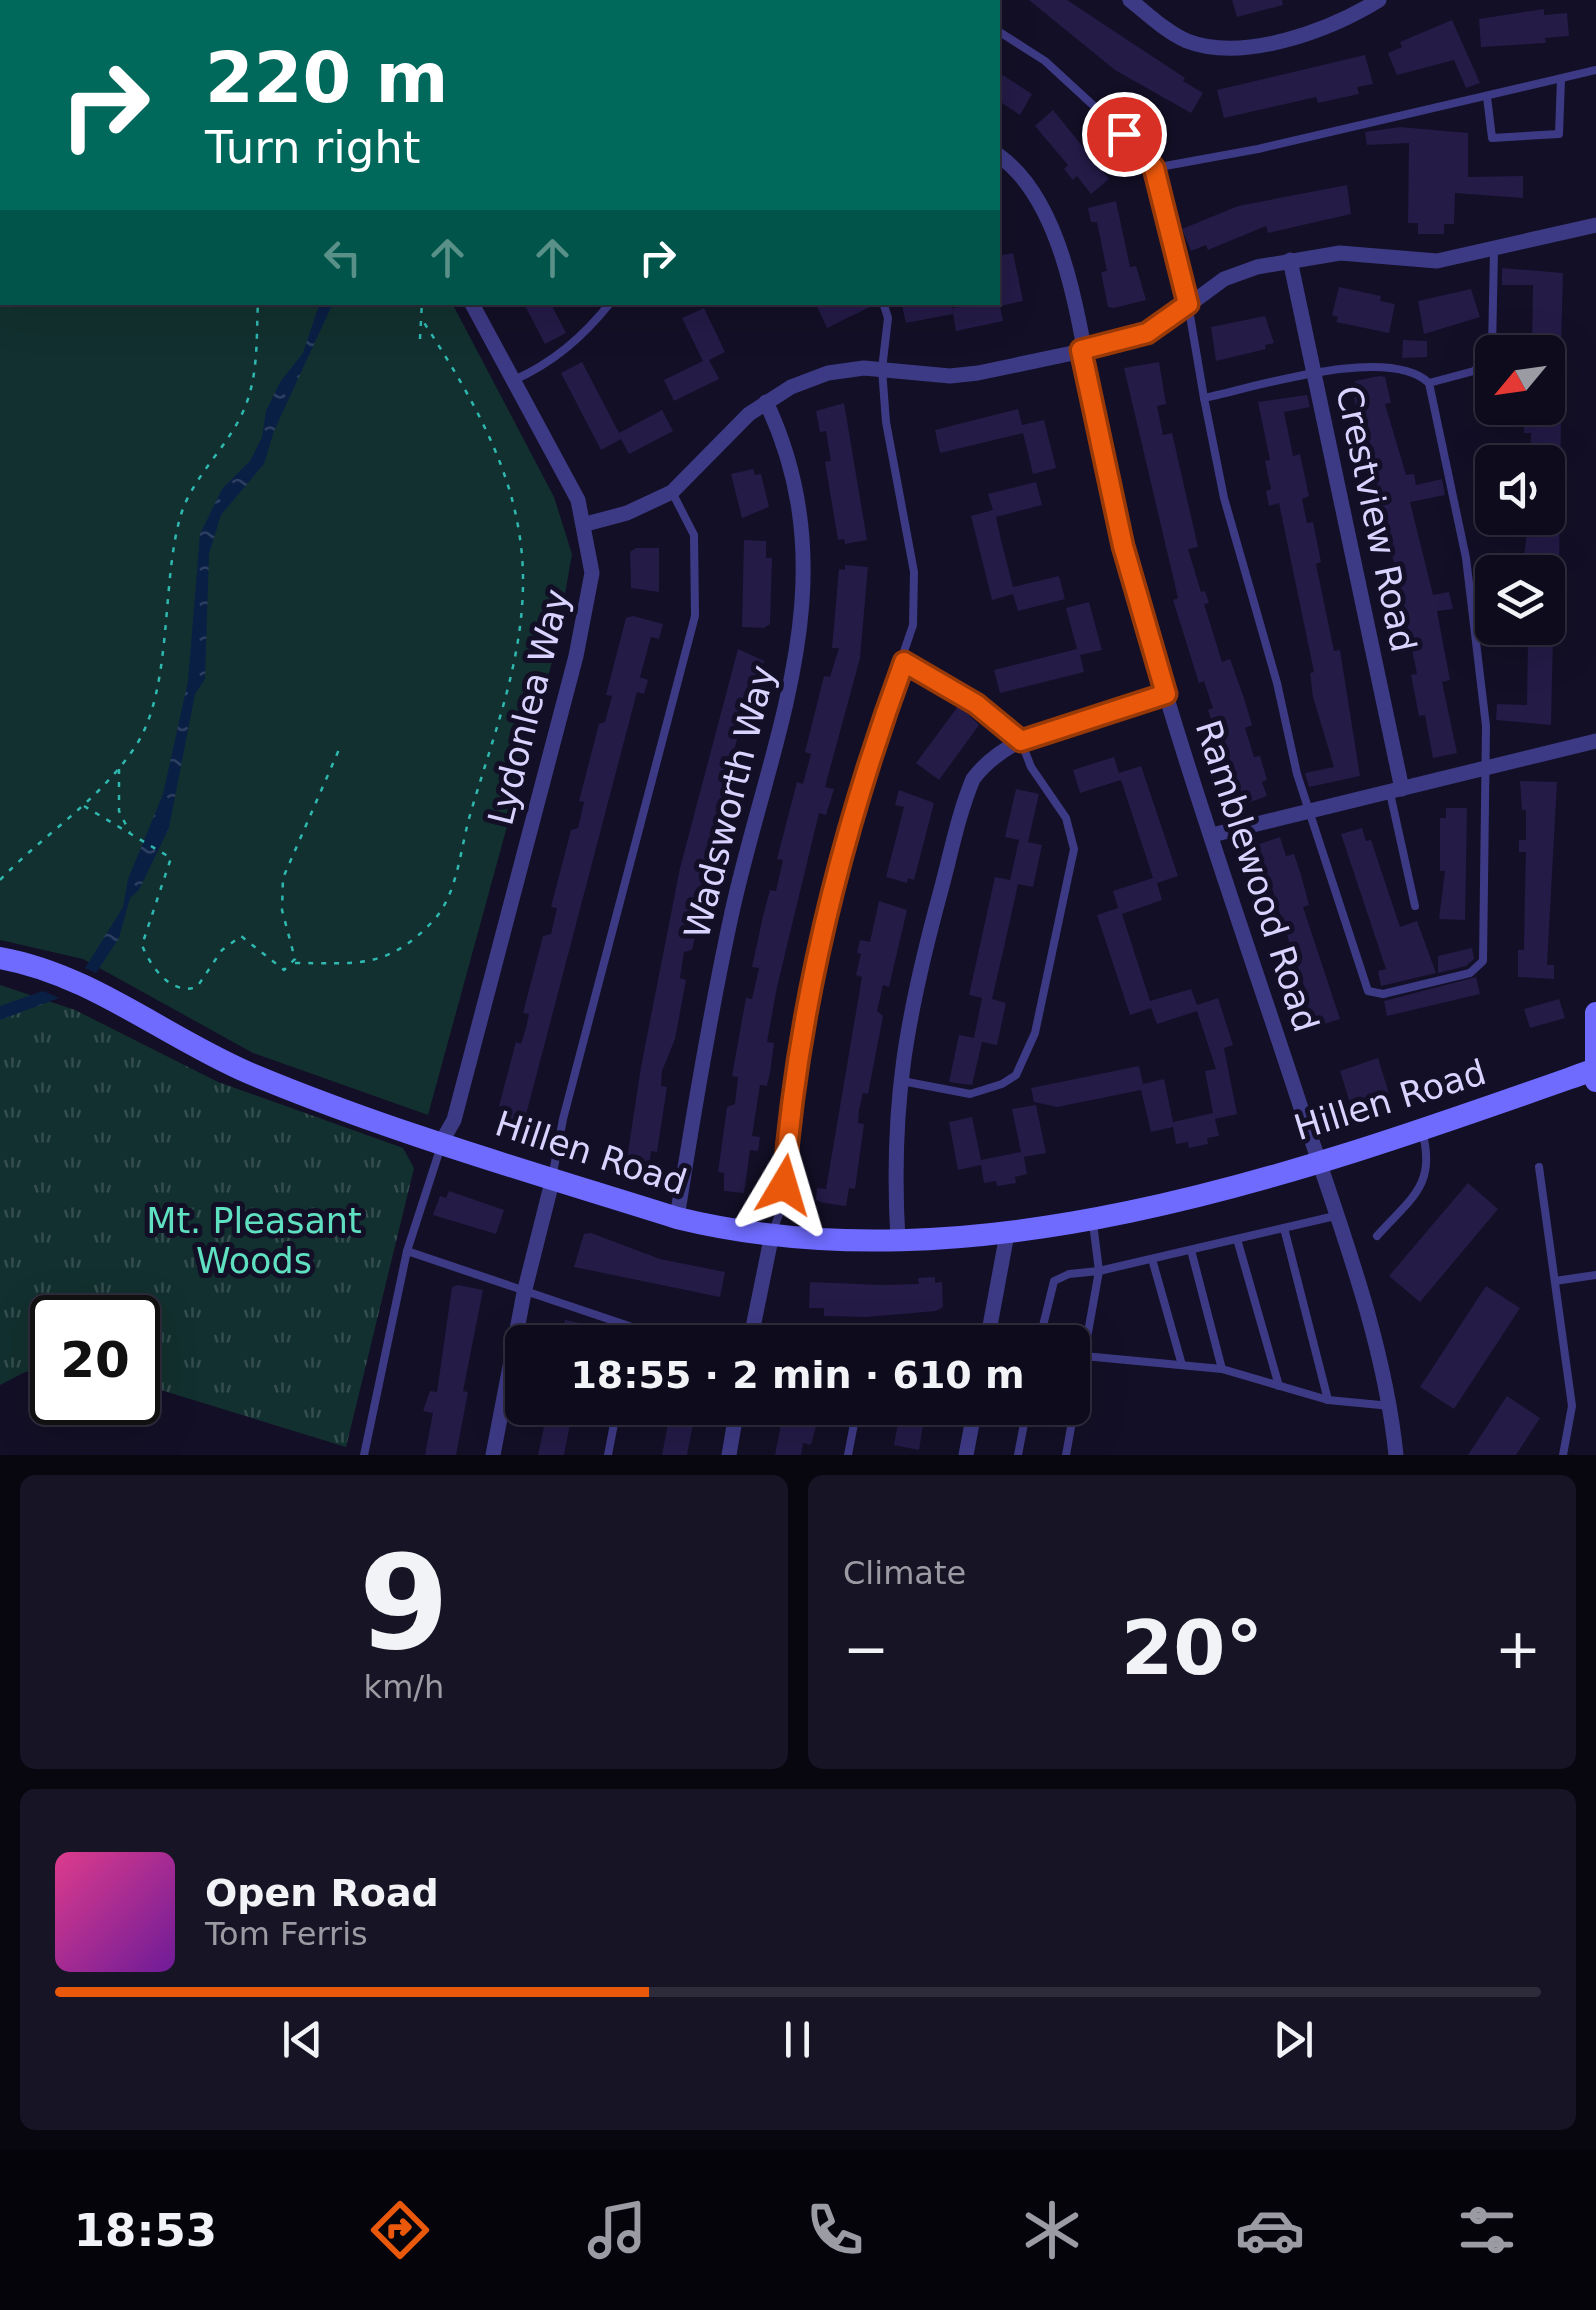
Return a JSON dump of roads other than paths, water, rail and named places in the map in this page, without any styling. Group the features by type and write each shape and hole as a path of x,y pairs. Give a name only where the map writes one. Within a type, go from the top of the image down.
{"street":[{"path":"1130,0 1177,36 1232,50 1326,29 1379,0"},
{"name":"Ramblewood Road","path":"1000,156 1027,181 1050,220 1064,262 1123,546 1166,694 1335,1216 1391,1406 1396,1455"},
{"path":"586,524 627,513 672,492 736,426 766,402 828,373 882,369 950,376 1147,333 1237,272 1290,260 1352,253 1437,262 1596,225"},
{"name":"Crestview Road","path":"1290,260 1396,791"},
{"name":"Lydonlea Way","path":"442,1141 454,1120 576,656 592,573 586,524 578,500 473,305"},
{"name":"Wadsworth Way","path":"677,1218 725,945 803,629 802,522 787,450 766,402"},
{"path":"898,1240 894,1172 898,1080 914,992 973,780 982,767 1021,741 1166,694"},
{"path":"1212,834 1596,741"},
{"name":"Hillen Road","path":"0,958 69,978 245,1071 677,1218 772,1234 898,1240 1007,1234 1092,1218 1318,1161 1422,1130 1596,1069"},
{"path":"1596,1013 1596,1081"},
{"path":"493,1455 524,1293 553,1178"},
{"path":"753,1325 772,1234"},
{"path":"990,1325 1007,1234"},
{"path":"729,1455 735,1425"},
{"path":"966,1455 972,1425"}],"lane":[{"path":"1000,31 1045,61 1145,154 1154,168 1188,304 1204,398 1224,498 1310,812 1368,991 1383,994 1470,973 1483,961 1487,768 1474,608 1429,382 1418,372 1384,367 1315,375 1204,398"},
{"path":"1154,168 1596,70"},
{"path":"1487,97 1492,138 1559,134 1561,79"},
{"path":"1429,382 1474,371 1492,350 1494,250"},
{"path":"512,381 544,367 570,347 609,305"},
{"path":"772,1234 782,1206 802,1052 828,916 878,728 904,662 913,625 914,572 886,422 882,369 888,318 883,305"},
{"path":"553,1178 563,1119 695,616 694,536 672,492"},
{"path":"898,1080 970,1094 1002,1084 1025,1062 1074,850 1066,818 1031,767 1021,741 976,704 904,662"},
{"path":"1396,791 1415,906"},
{"path":"1377,1236 1424,1183 1430,1159 1422,1130"},
{"path":"364,1455 407,1251 442,1141"},
{"path":"1540,1167 1572,1406 1564,1455"},
{"path":"1043,1325 1054,1281 1069,1274 1099,1271 1335,1216"},
{"path":"1089,1325 1099,1271 1092,1218"},
{"path":"1284,1228 1328,1400"},
{"path":"1237,1239 1279,1386"},
{"path":"1191,1250 1222,1369"},
{"path":"407,1251 626,1325"},
{"path":"1152,1259 1182,1366"},
{"path":"1555,1281 1596,1275"},
{"path":"1090,1357 1222,1369 1328,1400 1391,1406"},
{"path":"608,1455 614,1425"},
{"path":"848,1455 854,1425"},
{"path":"1018,1455 1024,1425"},
{"path":"1066,1455 1071,1425"}],"water":[{"path":"319,305 332,305 274,431 264,464 221,515 209,554 205,679 195,694 169,828 139,890 130,898 119,938 96,973 85,968 123,907 128,879 163,794 188,681 200,534 222,489 250,461 280,382 303,353"},
{"path":"43,991 59,998 0,1020 0,1006"}],"park label":[{"name":"Mt. Pleasant Woods","path":"254,1241"}]}
